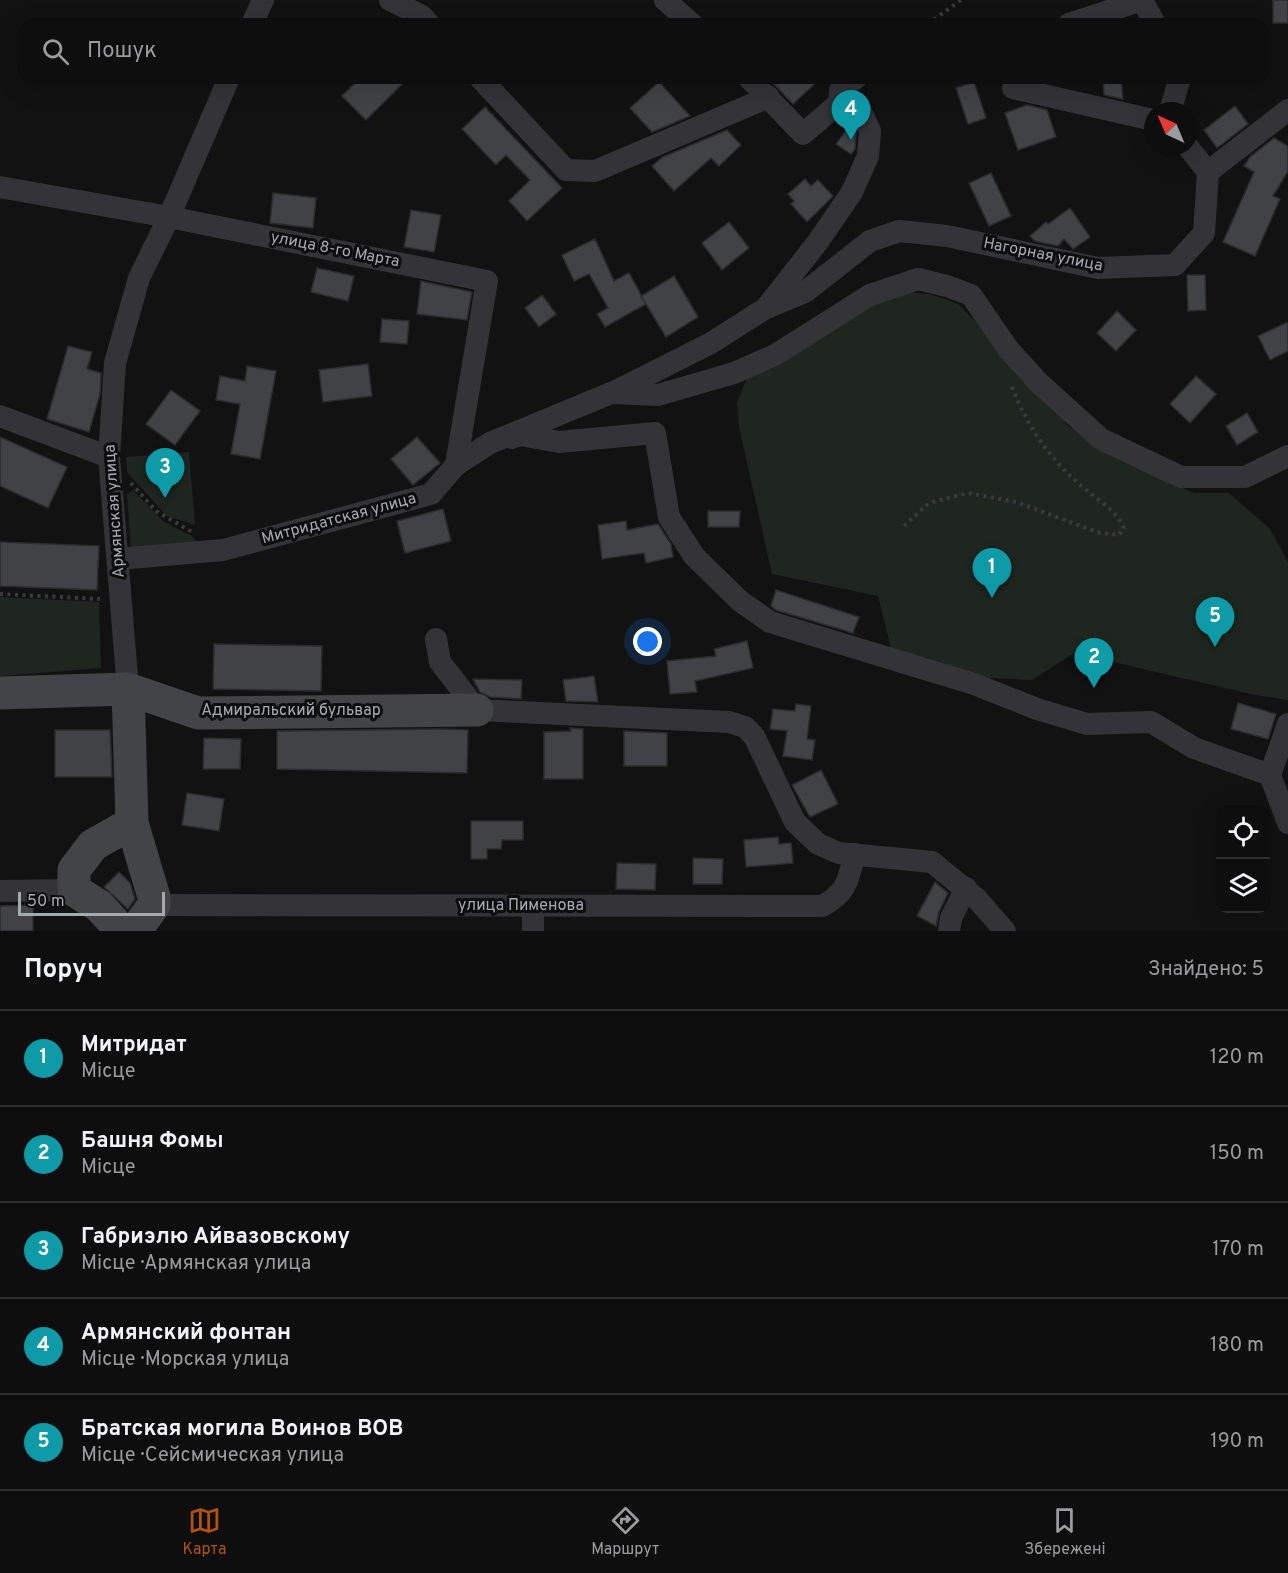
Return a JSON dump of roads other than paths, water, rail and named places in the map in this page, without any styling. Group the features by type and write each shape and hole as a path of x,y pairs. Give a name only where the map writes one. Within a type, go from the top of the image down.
{"street":[{"path":"255,18 263,0"},
{"path":"390,0 424,18"},
{"path":"665,0 685,18"},
{"path":"1087,18 1142,0 1152,18"},
{"name":"Армянская улица","path":"145,918 154,897 132,823 128,689 109,457 117,350 139,278 169,217 226,84"},
{"path":"486,84 566,170 595,171 769,97"},
{"path":"755,84 803,134 839,103 848,84"},
{"path":"611,393 711,343 766,308 852,192 868,156 870,131 848,84"},
{"path":"1173,102 1178,84"},
{"path":"1013,88 1144,118"},
{"path":"1196,156 1208,171 1288,110"},
{"name":"Нагорная улица","path":"766,308 805,292 870,241 899,231 947,236 1098,268 1175,265 1204,232 1208,171"},
{"name":"улица 8-го Марта","path":"0,187 169,217 487,281 456,465"},
{"name":"Митридатская улица","path":"118,558 216,550 431,494 456,465 490,444 611,393 658,395 734,373 775,355 870,295 918,279 947,285 971,295 1009,350 1038,382 1101,438 1181,477 1245,477 1288,456"},
{"path":"0,416 109,457"},
{"path":"490,444 520,435 559,442 654,433 669,517 694,556 740,601 770,622 974,684 1037,709 1087,724 1151,722 1194,748 1270,775"},
{"path":"436,639 440,662 477,710 729,722 745,726 754,736 795,822 818,844 839,853 932,862 966,888 1005,931"},
{"name":"Адмиральский бульвар","path":"0,693 128,689 198,713 477,710"},
{"path":"1288,728 1270,775 1288,823"},
{"path":"74,890 74,870 93,845 132,823"},
{"name":"улица Пименова","path":"145,918 533,906 822,906 838,898 847,883 855,854"},
{"path":"949,931 951,918 966,888"},
{"path":"0,891 74,890 99,906 123,931"},
{"path":"533,906 533,931"}],"place":[{"name":"Армянский фонтан","path":"851,140"},
{"name":"Габриэлю Айвазовскому","path":"165,498"},
{"name":"Митридат","path":"992,598"},
{"name":"Братская могила Воинов ВОВ","path":"1215,647"},
{"name":"Башня Фомы","path":"1094,688"}]}
